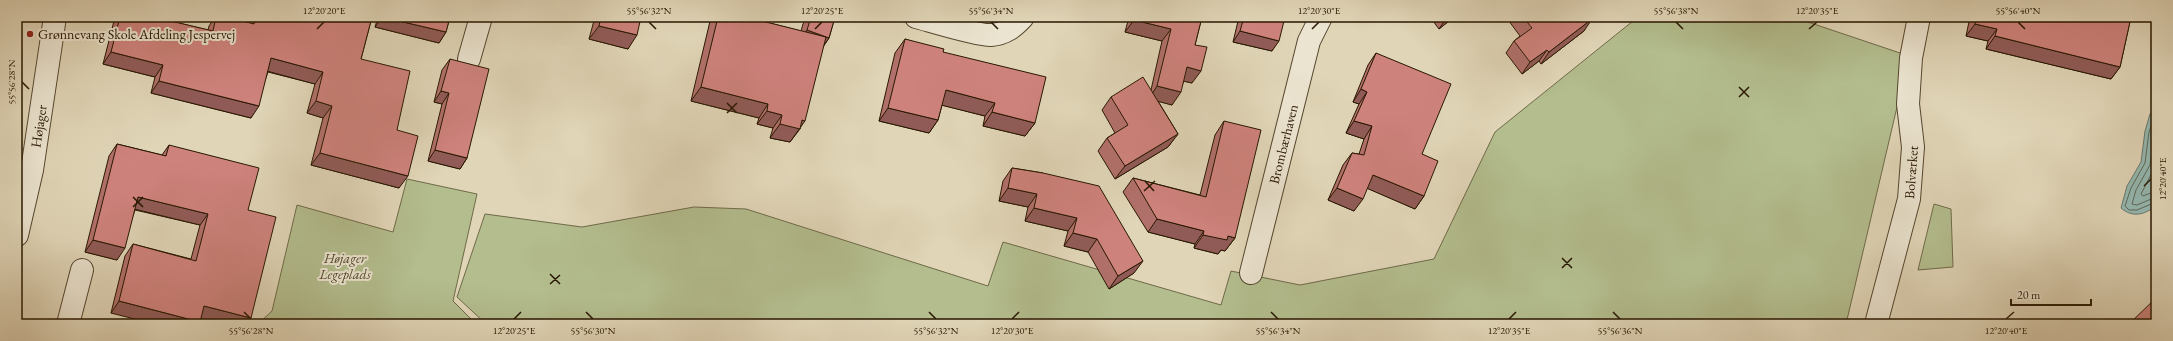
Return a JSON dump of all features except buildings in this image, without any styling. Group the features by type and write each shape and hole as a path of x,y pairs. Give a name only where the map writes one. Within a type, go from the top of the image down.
{"street":[{"name":"Højager","path":"17,235 32,170 55,17"},
{"path":"469,59 481,17"},
{"path":"916,17 990,35 1002,33 1015,26 1023,17"},
{"name":"Brombærhaven","path":"1252,273 1309,40 1321,17"},
{"name":"Bolværket","path":"1876,324 1909,199 1913,147 1908,104 1912,58 1919,17"},
{"path":"68,324 82,270"}],"green space":[{"path":"1638,17 1793,17 1909,56 1846,324 486,324 457,297 485,214 582,227 694,207 746,209 988,286 1003,242 1221,305 1231,271 1300,285 1434,259 1495,132"},
{"name":"Højager Legeplads","path":"407,179 477,194 453,301 476,324 258,324 272,311 297,205 393,232"},
{"path":"1934,204 1951,209 1953,267 1918,270"}],"water":[{"path":"2156,105 2156,205 2148,211 2134,214 2121,208 2127,186 2141,162 2145,131 2150,114"}],"place":[{"name":"Grønnevang Skole Afdeling Jespervej","path":"30,34"}]}
